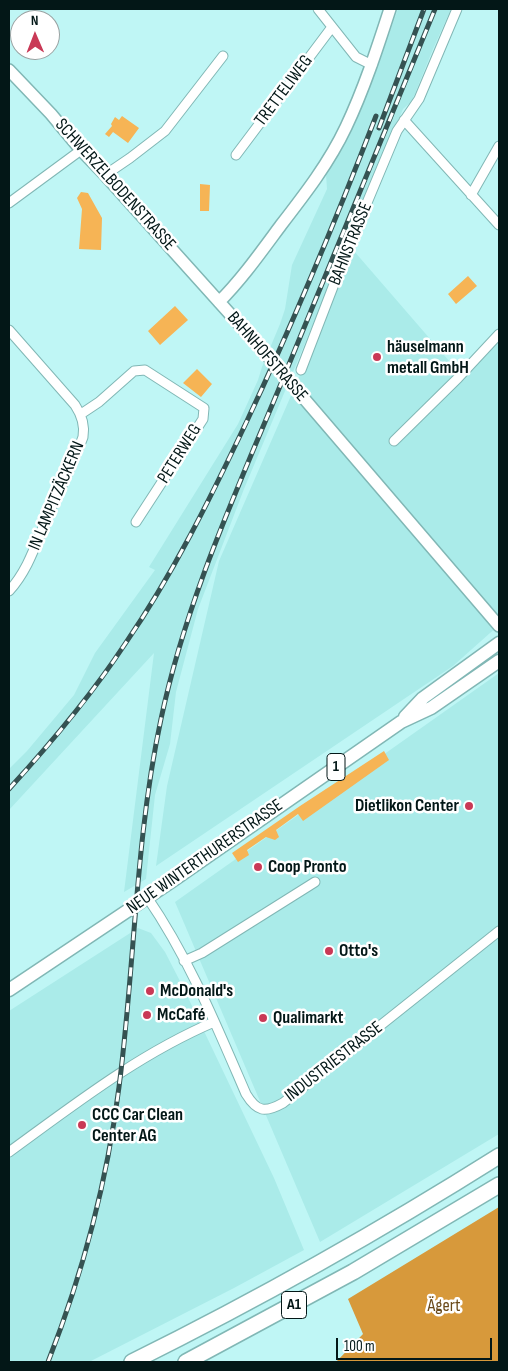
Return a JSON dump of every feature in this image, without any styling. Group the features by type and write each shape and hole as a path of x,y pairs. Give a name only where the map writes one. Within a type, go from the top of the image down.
{"highway":[{"name":"A1","path":"132,1362 317,1264 499,1156"},
{"name":"A1","path":"186,1362 345,1276 499,1185"}],"main road":[{"name":"NEUE WINTERTHURERSTRASSE","path":"401,722 423,698 499,643"},
{"name":"NEUE WINTERTHURERSTRASSE","path":"9,990 148,897 401,722 430,708 499,661"}],"street":[{"path":"318,9 356,57 372,65"},
{"name":"BAHNHOFSTRASSE","path":"390,9 372,65 346,127 322,170 262,251 232,289 219,302 265,352 499,626"},
{"name":"BAHNSTRASSE","path":"301,370 397,131 419,99 457,9"},
{"name":"TRETTELIWEG","path":"236,155 332,27"},
{"path":"105,175 165,131 223,56"},
{"name":"SCHWERZELBODENSTRASSE","path":"9,70 66,130 81,150 219,302"},
{"path":"404,120 499,225"},
{"path":"471,195 499,146"},
{"path":"9,203 81,150"},
{"path":"9,330 75,404 81,414"},
{"path":"394,441 458,378 499,334"},
{"name":"PETERWEG","path":"81,414 99,402 134,371 145,370 204,408 203,419 136,522"},
{"name":"IN LAMPITZÄCKERN","path":"9,591 26,569 64,484 82,437 81,414"},
{"path":"184,961 202,953 315,882"},
{"name":"INDUSTRIESTRASSE","path":"148,897 161,917 184,961 251,1101 260,1109 274,1108 283,1103 499,931"},
{"path":"9,1152 118,1074 192,1031 214,1022"}],"shaded area":[{"path":"398,9 451,9 412,101 403,109 244,489 198,609 176,692 170,744 155,795 146,879 124,892 154,653 9,810 9,769 27,751 74,695 95,653 155,570 149,567 238,424 280,324 285,309 292,265 327,189 326,174 353,124 377,67"},
{"path":"122,116 139,128 128,143 113,132 109,137 105,134 112,126 111,124 115,117 119,120"},
{"path":"200,184 210,185 209,211 200,211"},
{"path":"81,192 88,193 102,218 101,250 79,249 82,209 77,198"},
{"path":"354,251 463,377 499,342 499,625 453,666 156,866 167,786 219,561"},
{"path":"468,276 477,286 456,304 448,294"},
{"path":"175,306 188,320 160,345 148,331"},
{"path":"197,369 212,384 201,397 183,383"},
{"path":"499,673 499,1134 320,1242 175,902"},
{"path":"384,751 389,760 303,821 298,814 276,830 279,837 275,840 266,837 247,850 249,855 238,862 232,853"},
{"path":"138,928 151,933 165,952 274,1178 304,1250 89,1362 9,1362 9,1011"}],"green space":[{"name":"Ägert","path":"499,1207 499,1362 336,1362 363,1334 348,1299"}],"railway":[{"path":"379,128 424,9"},
{"path":"48,1362 83,1261 108,1158 119,1087 141,856 152,765 171,677 183,635 228,512 435,9"},
{"path":"9,789 70,719 112,663 143,618 190,536 281,347 330,232 376,116"}],"place":[{"name":"häuselmann metall GmbH","path":"377,357"},
{"name":"Dietlikon Center","path":"469,806"},
{"name":"Coop Pronto","path":"258,867"},
{"name":"Otto's","path":"329,951"},
{"name":"McDonald's","path":"150,991"},
{"name":"McCafé","path":"147,1015"},
{"name":"Qualimarkt","path":"263,1018"},
{"name":"CCC Car Clean Center AG","path":"82,1125"}]}
